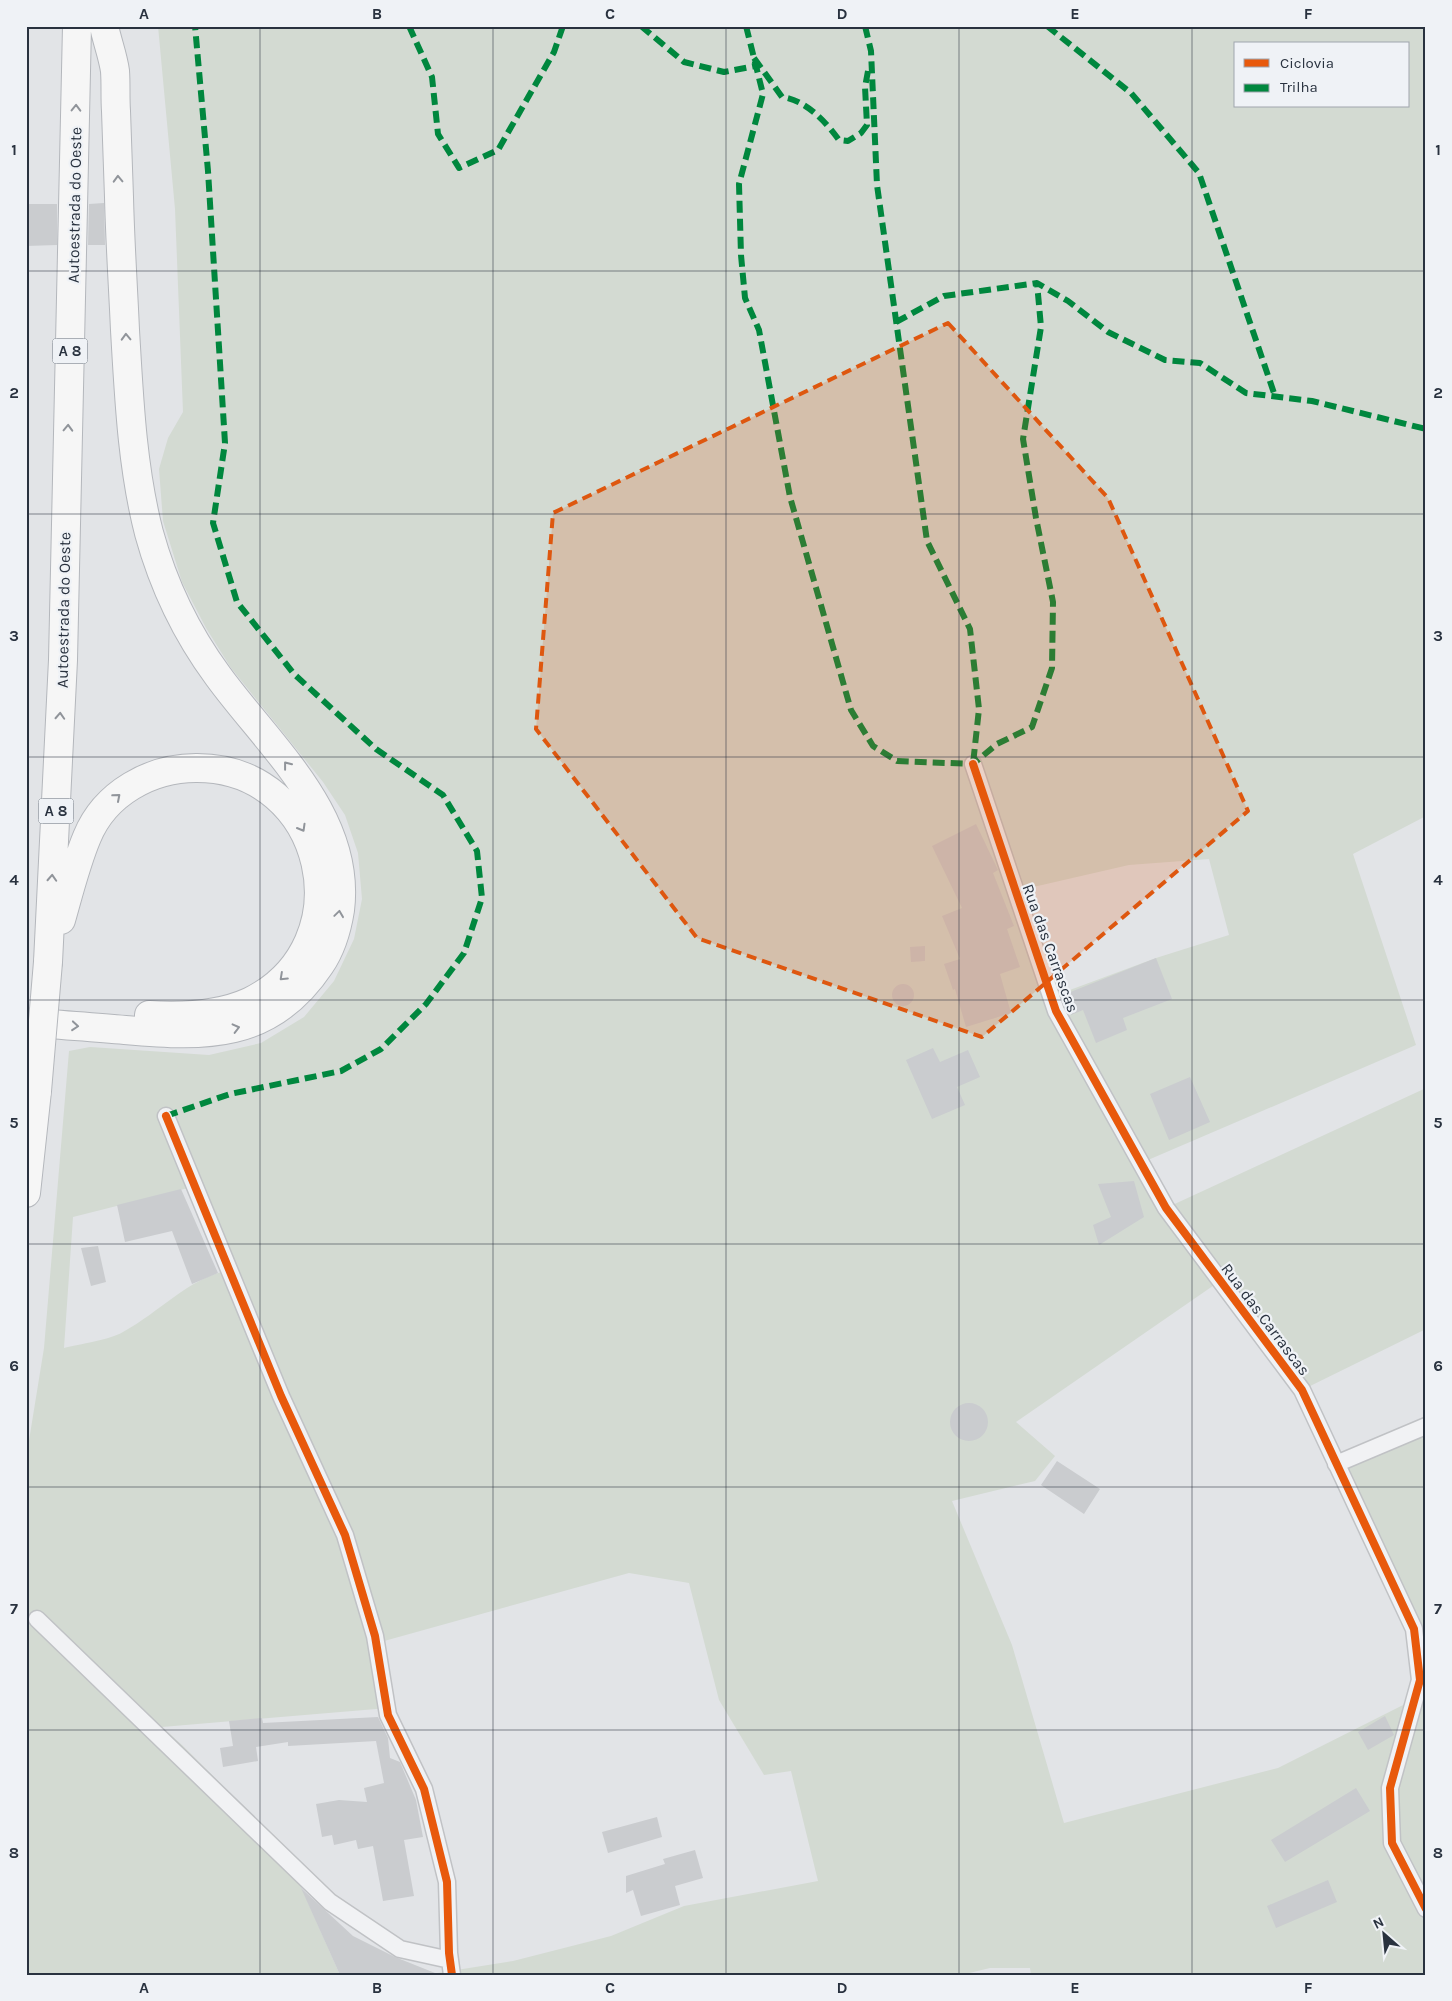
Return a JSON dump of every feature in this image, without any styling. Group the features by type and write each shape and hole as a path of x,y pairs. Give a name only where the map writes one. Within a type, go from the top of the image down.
{"highway":[{"name":"Autoestrada do Oeste","path":"26,1193 48,962 63,660 77,26"},
{"path":"26,1022 181,1035 211,1033 242,1027 264,1017 289,1001 308,982 322,962 332,942 338,923 340,904 341,880 337,856 330,833 318,809 289,768 216,674 195,640 170,594 150,535 143,504 131,426 114,71 104,26"},
{"path":"26,1004 179,1016 226,1010 249,1001 268,990 286,976 310,940 317,920 320,896 318,870 309,841 297,820 283,802 266,788 248,777 228,771 181,768 137,782 117,796 102,812 88,835 48,962"}],"street":[{"name":"Rua das Carrascas","path":"973,764 1056,1011 1166,1208 1302,1390 1414,1629 1420,1680 1390,1788 1392,1843 1426,1909"},
{"path":"37,1619 330,1902 400,1949 451,1968 445,1873 424,1789 388,1715 375,1636 345,1535 281,1396 166,1116"},
{"path":"1336,1464 1426,1426"}],"highlighted area":[{"path":"948,323 1108,498 1248,811 982,1037 697,938 536,729 553,513"}],"shaded area":[{"path":"158,26 1426,26 1426,816 1353,854 1416,1045 1141,1163 1166,1208 1426,1088 1426,1329 1302,1390 1220,1281 1016,1422 1055,1456 1035,1481 952,1501 1012,1645 1064,1823 1278,1768 1415,1699 1414,1629 1336,1464 1426,1426 1426,1975 1031,1975 1030,1968 990,1968 961,1975 425,1975 513,1961 611,1936 684,1906 818,1881 791,1771 764,1775 719,1700 689,1583 629,1573 377,1643 388,1708 162,1727 283,1846 340,1975 26,1975 26,1459 44,1348 69,1051 90,1047 209,1055 261,1043 304,1017 334,981 354,939 362,899 358,853 345,815 323,782 231,668 206,628 182,582 163,521 159,469 168,438 183,412 175,209","holes":["1209,859 1229,935 1156,958 1051,997 1016,891 1129,865","188,1188 229,1270 214,1274 187,1288 117,1335 103,1340 64,1348 73,1217"]}],"building":[{"path":"104,203 105,245 88,245 89,204"},
{"path":"26,204 57,204 57,245 26,246"},
{"path":"976,824 998,870 993,873 1014,926 1007,929 1020,967 1000,974 1011,1013 966,1027 955,989 953,990 944,964 960,959 942,916 962,908 932,846"},
{"path":"925,946 925,961 911,962 910,947"},
{"path":"1156,958 1172,999 1123,1018 1127,1030 1096,1043 1083,1010 1071,1015 1063,995"},
{"path":"903,984 911,987 914,995 911,1003 903,1006 895,1003 892,995 895,987"},
{"path":"933,1048 940,1062 968,1050 980,1077 957,1087 965,1105 932,1119 906,1060"},
{"path":"1190,1077 1210,1122 1169,1140 1150,1094"},
{"path":"1134,1181 1144,1217 1099,1245 1093,1225 1111,1217 1098,1184"},
{"path":"181,1189 218,1273 192,1284 172,1231 125,1242 117,1205"},
{"path":"98,1246 106,1282 91,1286 81,1248"},
{"path":"969,1403 982,1409 988,1422 982,1435 969,1441 956,1435 950,1422 956,1409"},
{"path":"1057,1461 1100,1489 1084,1514 1041,1485"},
{"path":"1385,1716 1394,1735 1368,1750 1358,1732"},
{"path":"378,1717 388,1738 390,1758 400,1762 416,1800 423,1837 404,1840 414,1896 383,1901 373,1846 358,1849 356,1840 334,1845 332,1835 322,1837 316,1804 339,1800 367,1802 364,1788 384,1783 376,1741 288,1746 288,1742 256,1747 258,1761 223,1767 220,1748 233,1746 229,1721 262,1718 263,1723"},
{"path":"1356,1788 1370,1811 1285,1862 1271,1840"},
{"path":"657,1817 662,1837 608,1853 602,1832"},
{"path":"695,1850 703,1878 675,1886 680,1905 641,1916 633,1890 626,1893 626,1876 665,1864 663,1859"},
{"path":"1328,1880 1337,1902 1276,1928 1267,1906"},
{"path":"301,1888 353,1936 395,1957 440,1975 340,1975"}],"marked path":[{"path":"166,1116 230,1094 341,1071 381,1049 426,1004 464,953 482,898 477,851 443,795 376,749 294,674 237,602 213,523 225,443 208,171 195,26"},
{"path":"409,26 432,77 438,134 459,168 498,150 554,52 563,26"},
{"path":"641,26 684,62 724,72 755,66"},
{"path":"746,26 763,94 739,184 741,255 745,298 759,330 790,497 851,710 873,746 897,761 973,764 997,744 1032,727 1052,668 1053,602 1036,518 1023,439 1041,327 1037,283"},
{"path":"865,26 871,51 877,185 927,541 970,629 979,709 973,764"},
{"path":"1047,26 1131,93 1199,173 1275,396"},
{"path":"754,58 782,97 799,102 815,113 839,140 848,141 861,133 867,125 865,87 868,71"},
{"path":"896,322 944,296 1037,283 1068,301 1108,332 1165,360 1200,363 1246,393 1312,401 1426,429"}],"cycle path":[{"path":"973,764 1056,1011 1166,1208 1302,1390 1414,1629 1420,1680 1390,1788 1392,1843 1426,1909"},
{"path":"166,1116 281,1396 345,1535 375,1636 388,1715 424,1789 447,1882 449,1953 452,1975"}]}
